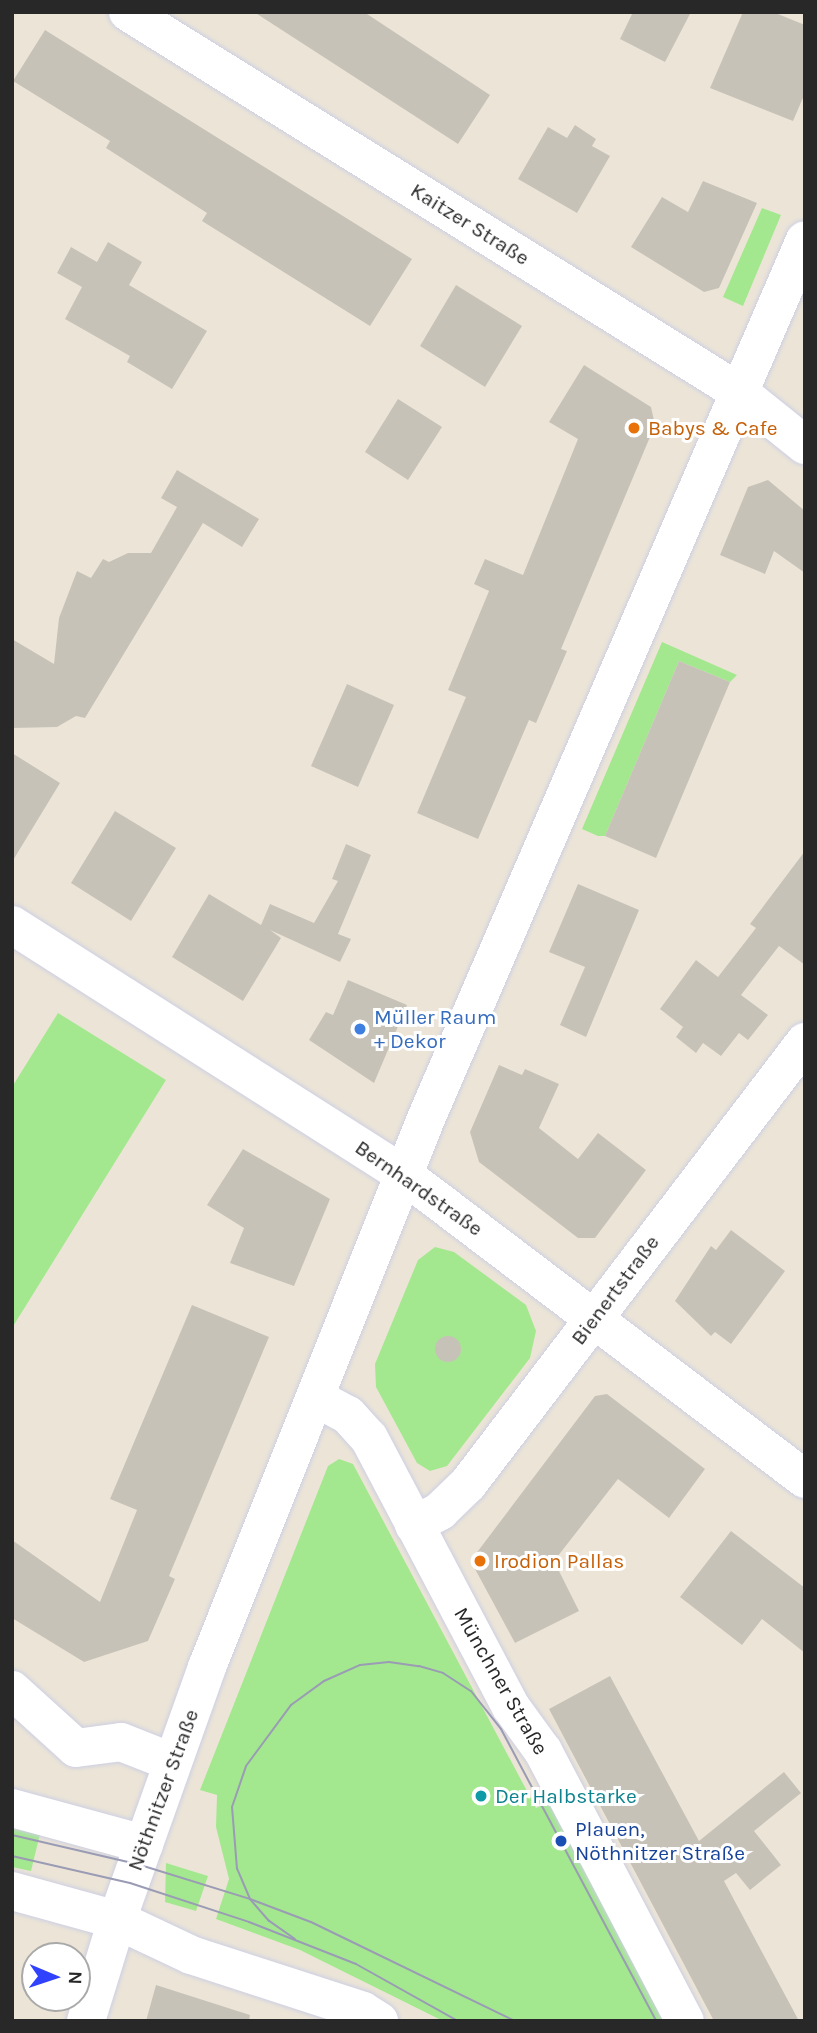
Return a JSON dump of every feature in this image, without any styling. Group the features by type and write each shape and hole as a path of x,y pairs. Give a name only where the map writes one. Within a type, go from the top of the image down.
{"street":[{"name":"Kaitzer Straße","path":"128,12 739,392 805,445"},
{"name":"Nöthnitzer Straße","path":"86,2021 117,1920 172,1762 404,1175 805,240"},
{"name":"Bernhardstraße","path":"12,925 404,1175 805,1479"},
{"name":"Bienertstraße","path":"414,1525 440,1511 468,1484 805,1042"},
{"name":"Münchner Straße","path":"316,1398 348,1415 369,1438 511,1707 543,1751 685,2021"},
{"path":"12,1690 76,1748 121,1742 172,1762"},
{"path":"12,1808 144,1844"},
{"path":"12,1891 117,1920 191,1955 363,2011 379,2021"}],"green space":[{"path":"762,208 781,215 743,306 723,297"},
{"path":"662,642 737,675 730,682 679,661 605,836 598,836 582,829"},
{"path":"58,1013 166,1080 12,1328 12,1087"},
{"path":"435,1247 454,1252 526,1305 536,1331 530,1358 447,1466 430,1471 417,1463 376,1387 375,1364 418,1260"},
{"path":"339,1459 353,1464 536,1808 549,1802 665,2021 443,2021 300,1950 216,1919 229,1879 216,1827 217,1795 200,1790 328,1466"},
{"path":"12,1829 40,1834 31,1871 12,1867"},
{"path":"166,1863 208,1876 196,1911 165,1902"}],"building":[{"path":"254,12 364,12 490,95 458,144"},
{"path":"633,12 691,12 665,62 620,39"},
{"path":"743,12 773,12 805,25 805,93 793,121 710,88"},
{"path":"45,30 412,259 370,326 202,221 207,213 106,148 110,141 13,81"},
{"path":"575,125 596,139 592,146 610,156 577,213 518,179 548,127 567,138"},
{"path":"703,181 757,203 719,288 704,292 631,247 662,197 688,212"},
{"path":"108,242 142,262 129,285 207,331 172,389 127,362 130,356 65,319 82,287 57,273 71,247 97,262"},
{"path":"456,285 522,326 485,387 420,346"},
{"path":"584,365 651,407 655,425 561,649 567,651 536,723 529,720 478,839 417,813 466,697 448,690 489,591 474,584 485,559 523,575 578,439 549,422"},
{"path":"398,399 442,427 408,480 365,452"},
{"path":"177,470 259,519 242,547 203,523 85,718 76,716 57,727 12,728 12,639 54,664 59,618 77,571 91,578 103,559 109,562 128,553 151,553 177,507 161,498"},
{"path":"768,480 805,511 805,573 774,551 765,574 720,555 748,487"},
{"path":"679,661 730,682 656,858 605,836"},
{"path":"347,684 394,705 358,787 311,766"},
{"path":"12,753 60,783 12,862"},
{"path":"115,811 176,848 131,921 71,883"},
{"path":"346,844 371,855 338,934 351,939 340,962 270,930 281,938 243,1001 172,957 209,894 261,925 270,904 314,923 338,881 332,879"},
{"path":"805,851 805,965 779,946 741,995 768,1015 748,1040 739,1033 721,1056 703,1043 696,1053 676,1037 683,1027 660,1009 696,960 718,977 756,928 750,924"},
{"path":"578,884 639,910 586,1037 560,1025 585,967 549,952"},
{"path":"348,980 407,1005 374,1083 309,1040 326,1012 333,1015"},
{"path":"499,1065 522,1075 525,1069 559,1084 539,1128 578,1159 598,1133 646,1170 595,1238 578,1238 479,1162 470,1132"},
{"path":"243,1149 330,1199 294,1286 230,1263 244,1228 207,1205"},
{"path":"731,1230 785,1271 731,1344 715,1332 711,1336 675,1301 711,1246 716,1250"},
{"path":"192,1305 269,1337 169,1576 175,1579 148,1641 84,1662 12,1618 12,1540 100,1602 137,1510 110,1499"},
{"path":"448,1336 457,1340 461,1349 457,1358 448,1362 439,1358 435,1349 439,1340"},
{"path":"607,1394 705,1469 669,1518 618,1479 554,1561 579,1611 515,1643 475,1569 475,1555 595,1396"},
{"path":"731,1531 805,1588 805,1653 762,1619 742,1645 680,1597"},
{"path":"610,1676 699,1841 784,1772 801,1793 754,1831 781,1865 750,1890 736,1873 724,1881 799,2021 714,2021 549,1709"},
{"path":"156,1985 250,2015 249,2021 146,2021"}],"tram line":[{"path":"295,1939 269,1921 250,1899 237,1869 232,1807 246,1766 291,1705 324,1681 360,1665 389,1662 419,1666 443,1673 471,1691 501,1729 656,2021"},
{"path":"12,1835 137,1864 250,1899 311,1922 515,2021"},
{"path":"12,1856 130,1883 249,1922 356,1964 458,2021"}],"place":[{"name":"Babys & Cafe","path":"634,428"},
{"name":"Müller Raum + Dekor","path":"360,1029"},
{"name":"Irodion Pallas","path":"480,1561"},
{"name":"Der Halbstarke","path":"481,1796"},
{"name":"Plauen, Nöthnitzer Straße","path":"561,1841"}]}
